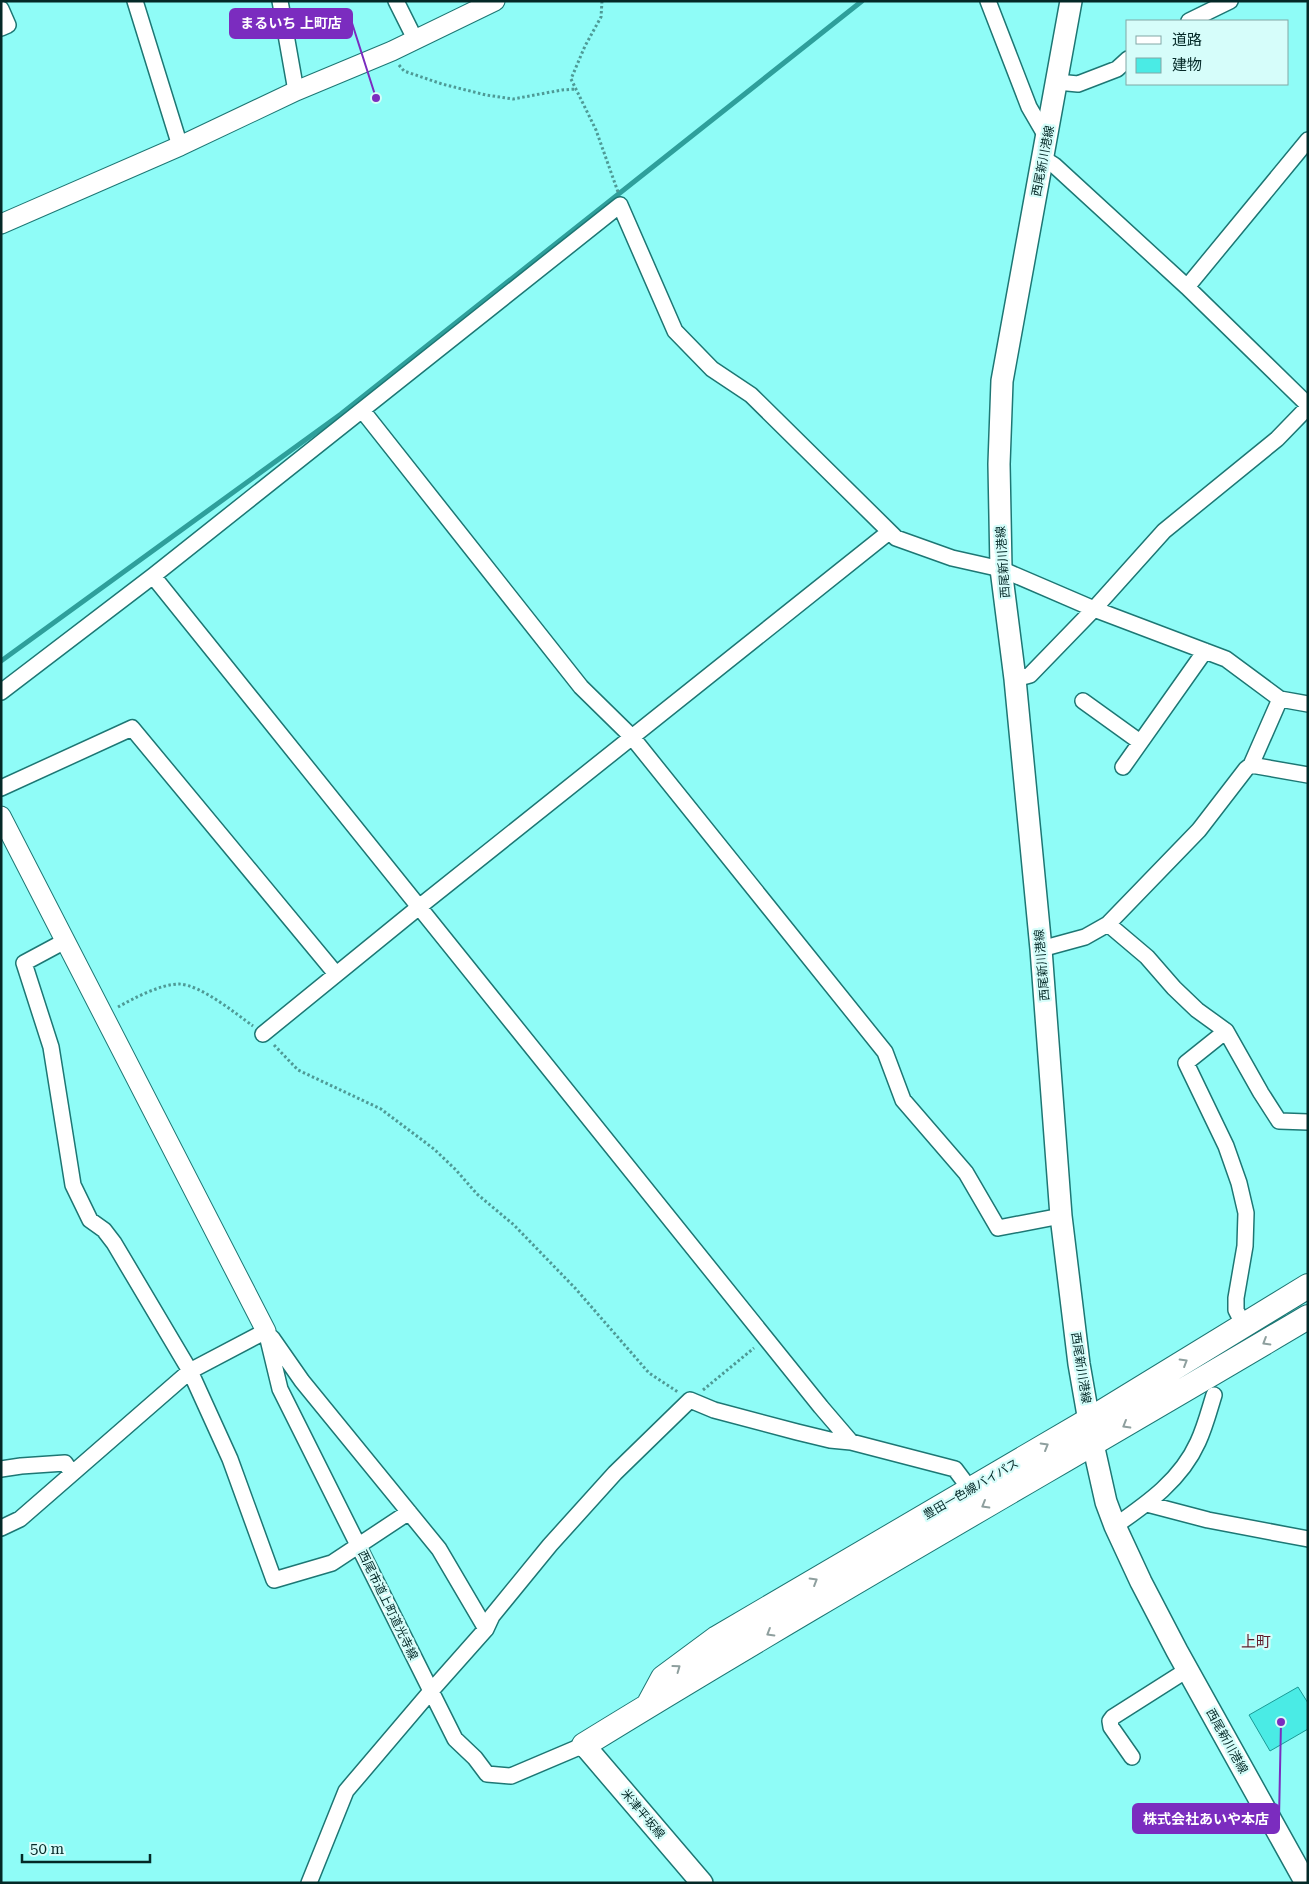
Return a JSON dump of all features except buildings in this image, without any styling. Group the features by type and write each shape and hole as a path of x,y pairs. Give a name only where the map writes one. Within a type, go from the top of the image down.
{"main road":[{"name":"西尾新川港線","path":"1070,1 1002,381 999,464 1001,569 1015,679 1041,949 1061,1216 1079,1364 1092,1444 1106,1502 1115,1526 1141,1582 1187,1670 1306,1883"},
{"name":"豊田一色線バイパス","path":"648,1706 663,1678 717,1638 1089,1420 1308,1286"},
{"name":"豊田一色線バイパス","path":"584,1745 988,1504 1308,1317"},
{"name":"米津平坂線","path":"584,1745 702,1883"}],"street":[{"path":"280,1 296,91"},
{"path":"396,1 415,39"},
{"path":"988,1 1045,148 1054,165 1186,287 1308,406 1277,439 1164,531 1094,609 1030,675 1015,679"},
{"path":"1191,20 1230,1"},
{"path":"1,224 180,146 296,91 392,51 492,2"},
{"path":"140,3 180,146"},
{"path":"1,9 8,25 1,28"},
{"path":"1057,82 1078,84 1117,69 1126,61"},
{"path":"1186,287 1308,140"},
{"path":"1,692 153,576 620,205 675,331 712,369 750,395 896,538 952,558 1001,569 1094,609 1226,659 1280,700 1308,704"},
{"path":"362,410 581,687 632,737 885,1052 904,1100 966,1173 998,1228 1061,1216"},
{"path":"263,1034 889,532"},
{"path":"153,576 821,1408 851,1442"},
{"path":"1123,767 1205,651"},
{"path":"1041,949 1086,937 1108,924 1199,830 1246,769 1251,766 1280,700"},
{"path":"1083,701 1140,742"},
{"path":"1,788 132,728 336,974"},
{"path":"1251,766 1308,775"},
{"path":"1,816 266,1331 302,1381 439,1549 486,1629"},
{"path":"1108,924 1147,957 1191,1004 1226,1031 1278,1121 1308,1122"},
{"path":"65,942 24,964 51,1047 73,1185 90,1220 104,1230 114,1243 190,1371 230,1459 274,1580 332,1562 409,1512"},
{"path":"1226,1031 1186,1063 1226,1146 1239,1183 1246,1213 1245,1246 1236,1298 1236,1310 1244,1326"},
{"path":"1,1528 20,1519 190,1371 266,1331"},
{"name":"西尾市道上町道光寺線","path":"266,1331 280,1389 455,1739 475,1758 487,1774 511,1776 584,1745"},
{"path":"1115,1526 1147,1504 1167,1486 1198,1443 1214,1395"},
{"path":"309,1883 346,1791 430,1691 486,1629 492,1616 550,1545 615,1473 690,1400 714,1410 797,1432 830,1440 851,1442 955,1469 970,1489"},
{"path":"1,1469 65,1463 72,1473"},
{"path":"1147,1504 1208,1520 1308,1539"},
{"path":"1132,1757 1111,1727 1110,1721 1113,1717 1187,1670"}],"path":[{"path":"602,1 601,17 571,79 596,130 622,202 620,205"},
{"path":"392,51 404,71 442,84 486,95 512,99 576,89"},
{"path":"104,1014 164,986 181,984 207,994 263,1034 298,1070 381,1109 434,1149 477,1194 514,1226 575,1288 649,1373 690,1400 766,1339"}],"waterway":[{"path":"1,661 341,414 862,1"}],"place":[{"name":"まるいち 上町店","path":"376,98"},
{"name":"株式会社あいや本店","path":"1281,1722"}],"district":[{"name":"上町","path":"1256,1642"}]}
